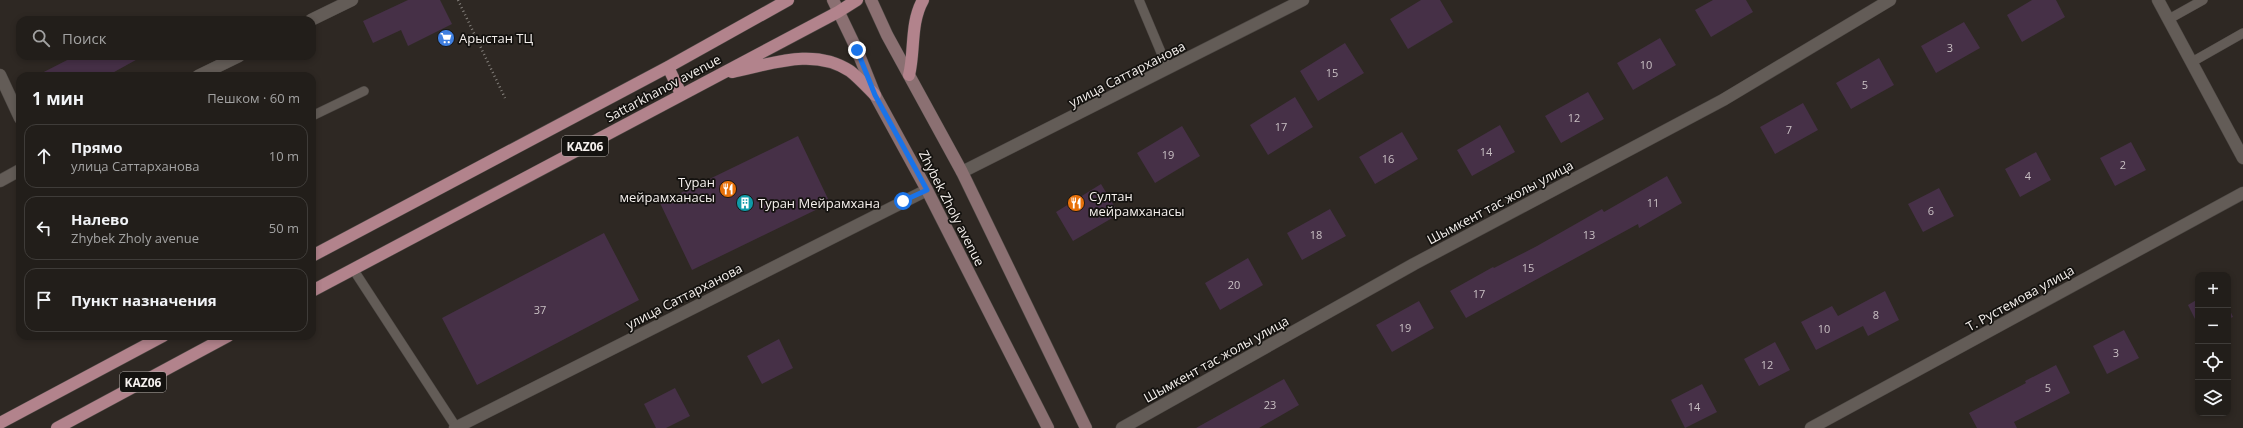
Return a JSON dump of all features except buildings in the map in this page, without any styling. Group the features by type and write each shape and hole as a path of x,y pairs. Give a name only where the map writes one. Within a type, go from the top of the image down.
{"main road":[{"name":"Sattarkhanov avenue","path":"316,254 668,67 788,0"},
{"name":"Sattarkhanov avenue","path":"316,289 838,12 857,0"},
{"path":"909,76 913,57 912,38 920,6 923,0"},
{"path":"718,75 793,58 816,59 830,62 850,71 875,95"},
{"path":"668,67 681,94"},
{"name":"KАZ06","path":"0,423 156,340"},
{"name":"KАZ06","path":"57,428 221,340"}],"street":[{"path":"316,18 352,0"},
{"name":"Zhybek Zholy avenue","path":"833,0 857,50 875,95 927,190 1048,428"},
{"name":"Zhybek Zholy avenue","path":"871,0 887,35 962,172 1086,428"},
{"name":"улица Саттарханова","path":"962,172 1303,0"},
{"name":"Шымкент тас жолы улица","path":"1122,428 1414,264 1723,100 1890,0"},
{"path":"2158,0 2243,158"},
{"path":"207,72 231,60"},
{"path":"0,75 16,109"},
{"path":"0,181 16,172"},
{"name":"улица Саттарханова","path":"456,428 927,190"},
{"name":"Т. Рустемова улица","path":"1811,428 2243,193"}],"lane":[{"path":"1139,0 1168,69"},
{"path":"2169,19 2203,0"},
{"path":"2192,62 2243,33"},
{"path":"316,114 364,91"},
{"path":"353,269 456,428"}],"path":[{"path":"458,0 505,98"}],"place":[{"name":"Арыстан ТЦ","path":"446,38"},
{"name":"Туран мейрамханасы","path":"728,189"},
{"name":"Туран Мейрамхана","path":"745,203"},
{"name":"Султан мейрамханасы","path":"1076,203"}],"route":[{"path":"857,50 875,95 927,190 903,201"}]}
